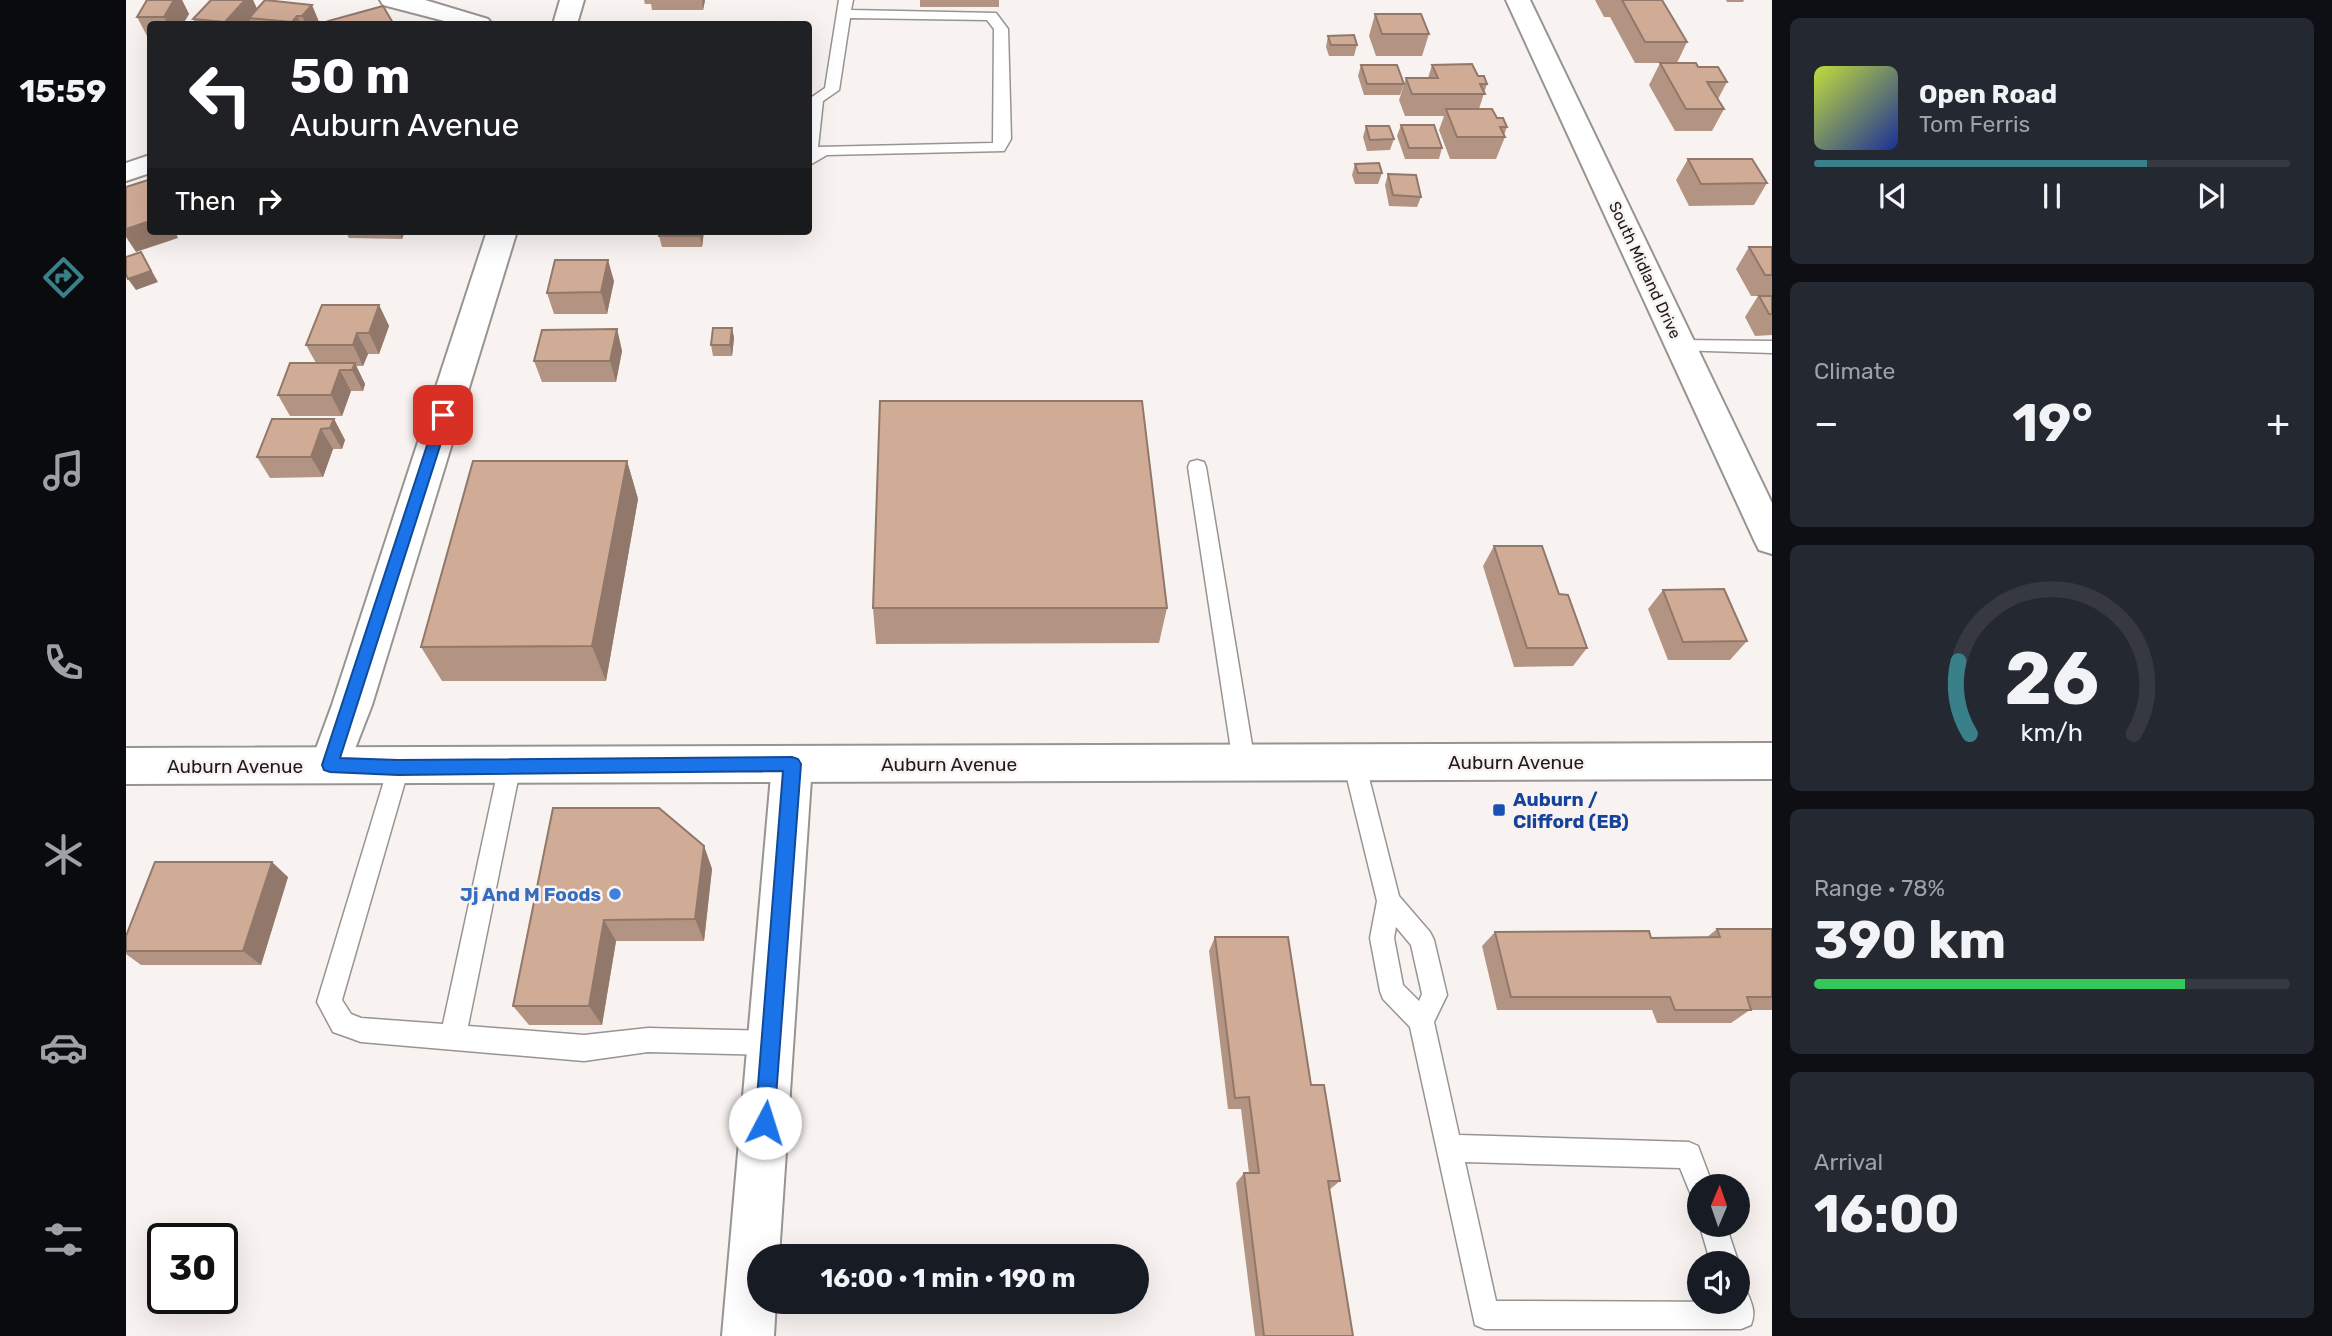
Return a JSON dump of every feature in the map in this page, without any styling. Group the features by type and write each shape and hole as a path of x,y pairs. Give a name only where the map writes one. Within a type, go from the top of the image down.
{"street":[{"path":"392,0 445,12 470,21"},
{"path":"566,21 572,0"},
{"name":"South Midland Drive","path":"1518,0 1772,540"},
{"path":"126,172 147,165"},
{"path":"330,765 352,705 501,235"},
{"name":"Auburn Avenue","path":"126,766 330,765 398,768 510,765 1772,761"},
{"path":"748,1336 792,764"}],"lane":[{"path":"812,97 832,90 845,7 991,16 1000,29 1003,139 999,148 823,150 812,159"},
{"path":"1681,346 1772,347"},
{"path":"1197,467 1244,763"},
{"path":"1354,762 1390,901 1422,940 1435,996 1421,1021"},
{"path":"453,1038 510,765"},
{"path":"398,768 329,1002 342,1023 361,1030 583,1048 649,1040 771,1043"},
{"path":"1390,901 1382,938 1392,991 1421,1021 1485,1315 1741,1314"},
{"path":"1449,1148 1689,1155 1696,1174"}],"building":[{"path":"147,0 174,0 164,17 137,17"},
{"path":"211,0 245,0 226,21 193,19"},
{"path":"265,0 312,5 293,21 249,18"},
{"path":"1622,0 1662,0 1687,42 1645,42"},
{"path":"383,6 392,21 328,21"},
{"path":"1375,14 1421,14 1429,34 1382,34"},
{"path":"1354,35 1357,45 1331,45 1328,36"},
{"path":"1660,63 1696,63 1698,67 1718,67 1727,82 1707,82 1724,109 1686,109"},
{"path":"1472,64 1478,76 1484,76 1487,84 1480,84 1485,94 1412,94 1406,78 1438,78 1432,65"},
{"path":"1361,65 1397,65 1404,84 1367,84"},
{"path":"1446,109 1492,109 1497,118 1503,118 1507,127 1500,127 1505,137 1457,137"},
{"path":"1401,125 1434,125 1442,148 1409,148"},
{"path":"1366,126 1389,126 1394,139 1370,140"},
{"path":"1688,159 1752,159 1767,183 1701,184"},
{"path":"1379,163 1382,173 1358,173 1355,164"},
{"path":"1388,174 1416,175 1421,197 1393,195"},
{"path":"147,180 147,222 126,229 126,187"},
{"path":"659,235 700,235 700,236"},
{"path":"1749,247 1772,247 1772,275 1765,275"},
{"path":"141,252 151,271 128,279 126,257"},
{"path":"555,260 608,260 601,292 547,293"},
{"path":"1759,296 1772,296 1772,314 1769,314"},
{"path":"322,305 379,305 369,333 357,333 353,345 306,345"},
{"path":"713,328 732,328 730,345 711,345"},
{"path":"617,329 610,361 534,361 542,330"},
{"path":"290,363 355,363 352,370 340,370 331,395 278,395"},
{"path":"880,401 1142,401 1167,608 873,608"},
{"path":"272,419 334,419 330,428 321,429 311,457 257,457"},
{"path":"473,461 627,461 592,646 421,647"},
{"path":"1494,546 1542,546 1559,594 1568,595 1587,648 1527,648"},
{"path":"1724,589 1747,641 1683,642 1663,590"},
{"path":"553,808 659,808 704,846 695,919 604,920 589,1006 513,1006"},
{"path":"155,862 272,862 243,951 126,951 126,936"},
{"path":"1717,929 1772,929 1772,997 1747,997 1751,1010 1675,1010 1670,997 1511,997 1495,932 1649,931 1651,938 1720,937"},
{"path":"1215,937 1288,937 1311,1085 1324,1085 1340,1181 1328,1181 1353,1336 1264,1336 1244,1173 1259,1173 1249,1097 1235,1098"}],"place":[{"name":"Auburn / Clifford (EB)","path":"1499,810"},
{"name":"Jj And M Foods","path":"615,894"}],"route":[{"path":"443,415 352,705 330,765 398,768 792,764 765,1123"}]}
